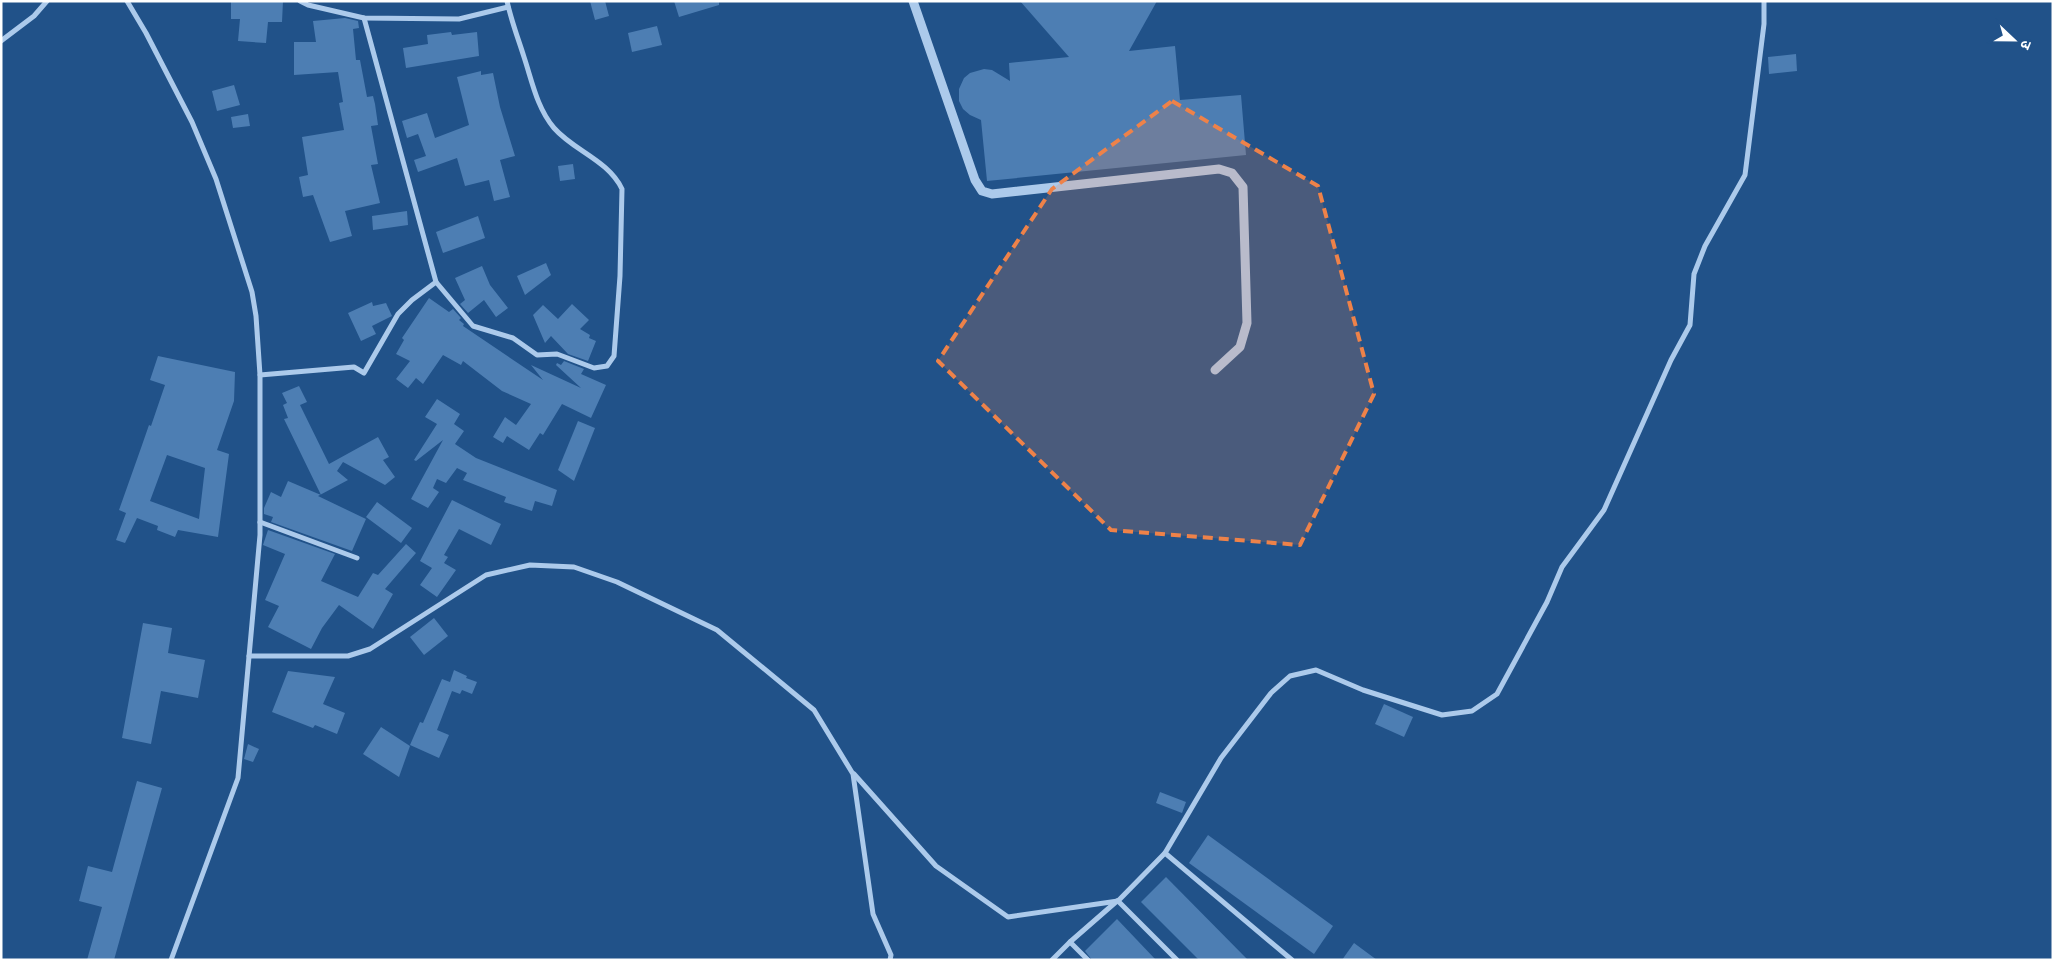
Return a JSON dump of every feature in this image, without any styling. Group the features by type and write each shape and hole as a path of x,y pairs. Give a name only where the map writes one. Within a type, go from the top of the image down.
{"street":[{"path":"1,41 34,16 47,1"},
{"path":"127,1 192,122 216,179 252,292 256,316 260,375 260,522 238,778 171,960"},
{"path":"300,1 308,5 364,18 459,20 507,4 537,98 545,115 555,129 609,170 617,179 622,189 620,276 614,356 607,366 594,368 557,354 537,355 513,338 473,326 436,282 364,18"},
{"path":"913,1 975,180 982,191 992,194 1219,169 1232,173 1243,186 1246,323 1240,347 1215,370"},
{"path":"1052,960 1118,901 1165,853 1221,758 1271,693 1290,676 1316,670 1363,690 1442,715 1472,711 1497,694 1547,602 1562,567 1604,510 1671,360 1690,325 1694,274 1705,246 1745,175 1764,24 1764,1"},
{"path":"260,375 354,367 364,373 398,314 412,300 436,282"},
{"path":"260,522 357,558"},
{"path":"249,656 348,656 370,649 486,575 530,564 574,567 617,582 717,630 814,710 853,774 936,866 1008,917 1118,901"},
{"path":"853,774 873,914 891,955 890,960"},
{"path":"1165,853 1292,960"},
{"path":"1118,901 1177,960"},
{"path":"1070,942 1088,960"}],"highlighted area":[{"path":"1172,101 1318,186 1374,394 1300,545 1111,530 938,361 1052,189"}],"building":[{"path":"231,1 283,1 282,22 268,22 266,43 238,41 240,19 231,19"},
{"path":"590,1 605,1 609,16 595,20"},
{"path":"674,1 719,1 719,5 679,17"},
{"path":"1020,1 1157,1 1129,51 1175,46 1180,100 1241,95 1246,155 987,181 981,120 963,109 959,101 959,89 964,78 970,73 984,69 992,70 1010,81 1009,63 1069,57"},
{"path":"345,18 358,21 359,28 353,29 356,60 360,60 367,97 373,96 375,104 378,125 371,126 378,164 371,165 380,203 345,211 352,236 330,242 313,195 303,197 299,177 308,175 302,137 344,130 339,103 343,102 338,72 294,75 294,42 316,42 313,21"},
{"path":"657,26 662,45 632,52 628,33"},
{"path":"451,32 452,35 477,32 479,56 406,68 403,48 428,44 427,35"},
{"path":"1796,54 1797,71 1769,74 1768,57"},
{"path":"481,71 481,75 493,73 500,107 515,156 500,160 510,197 494,201 489,180 465,186 457,158 418,172 414,160 426,156 418,134 407,138 402,121 427,113 435,138 469,125 457,77"},
{"path":"234,85 240,105 217,111 212,91"},
{"path":"248,114 250,126 233,128 231,117"},
{"path":"573,164 575,179 560,181 558,166"},
{"path":"407,211 408,225 373,230 372,216"},
{"path":"478,216 485,238 443,253 436,232"},
{"path":"546,263 551,275 525,295 517,276"},
{"path":"482,266 490,285 508,308 496,317 484,300 468,313 460,304 465,300 455,278"},
{"path":"429,298 449,312 453,309 461,318 459,320 464,324 463,326 543,380 531,365 581,388 556,365 557,363 561,365 564,361 584,369 581,374 606,385 591,418 562,404 543,435 540,433 529,450 507,436 503,443 493,437 505,417 516,425 531,404 502,391 463,361 461,365 443,355 423,384 416,378 408,388 396,379 410,361 396,354 404,340 402,338"},
{"path":"372,302 373,306 386,303 392,316 372,326 376,334 361,341 348,313"},
{"path":"572,304 589,320 580,329 590,335 589,338 596,341 588,361 568,354 551,336 545,343 533,315 543,305 558,319"},
{"path":"158,356 235,372 234,401 217,450 229,454 218,537 178,530 175,537 157,530 158,526 137,518 125,543 116,540 126,513 119,510 165,385 150,380","holes":["167,455 205,468 199,519 150,501"]},
{"path":"299,386 307,402 300,405 329,464 378,437 389,457 383,460 395,477 385,485 343,462 337,471 348,480 321,495 284,419 288,418 283,405 287,403 282,393"},
{"path":"437,399 460,414 454,424 464,431 455,444 476,458 557,490 552,506 535,501 532,511 504,502 506,497 463,480 467,473 457,468 446,483 437,479 433,488 439,492 428,508 411,499 443,440 416,461 414,460 437,424 425,417"},
{"path":"578,421 595,428 574,481 558,470"},
{"path":"288,481 320,495 318,496 366,519 352,551 271,522 273,517 264,514 264,508 271,492 281,497"},
{"path":"452,500 501,524 491,545 459,529 444,555 448,557 444,563 456,570 437,597 420,585 432,568 420,561"},
{"path":"377,502 412,528 401,543 366,517"},
{"path":"268,530 335,554 321,581 358,597 373,573 378,575 406,544 416,553 385,589 393,594 373,629 339,605 322,628 311,649 268,627 279,606 265,600 285,554 263,545"},
{"path":"434,618 448,636 424,655 410,637"},
{"path":"143,623 172,628 168,653 205,660 198,698 161,691 151,744 122,738"},
{"path":"454,670 467,676 466,678 477,682 472,694 462,690 460,694 452,691 437,730 449,735 439,758 410,745 420,722 423,723 442,679 450,682"},
{"path":"288,671 335,677 323,704 345,713 337,734 315,725 313,728 272,712"},
{"path":"1384,704 1413,717 1404,737 1375,724"},
{"path":"381,727 410,746 399,777 363,754"},
{"path":"248,744 259,749 253,762 244,759"},
{"path":"137,781 162,788 114,960 87,960 102,907 79,901 88,866 112,872"},
{"path":"1160,792 1186,802 1182,813 1156,803"},
{"path":"1208,835 1333,926 1314,954 1189,863"},
{"path":"1166,877 1248,960 1199,960 1141,902"},
{"path":"1117,919 1156,960 1092,960 1085,951"},
{"path":"1354,943 1377,960 1342,960"}]}
